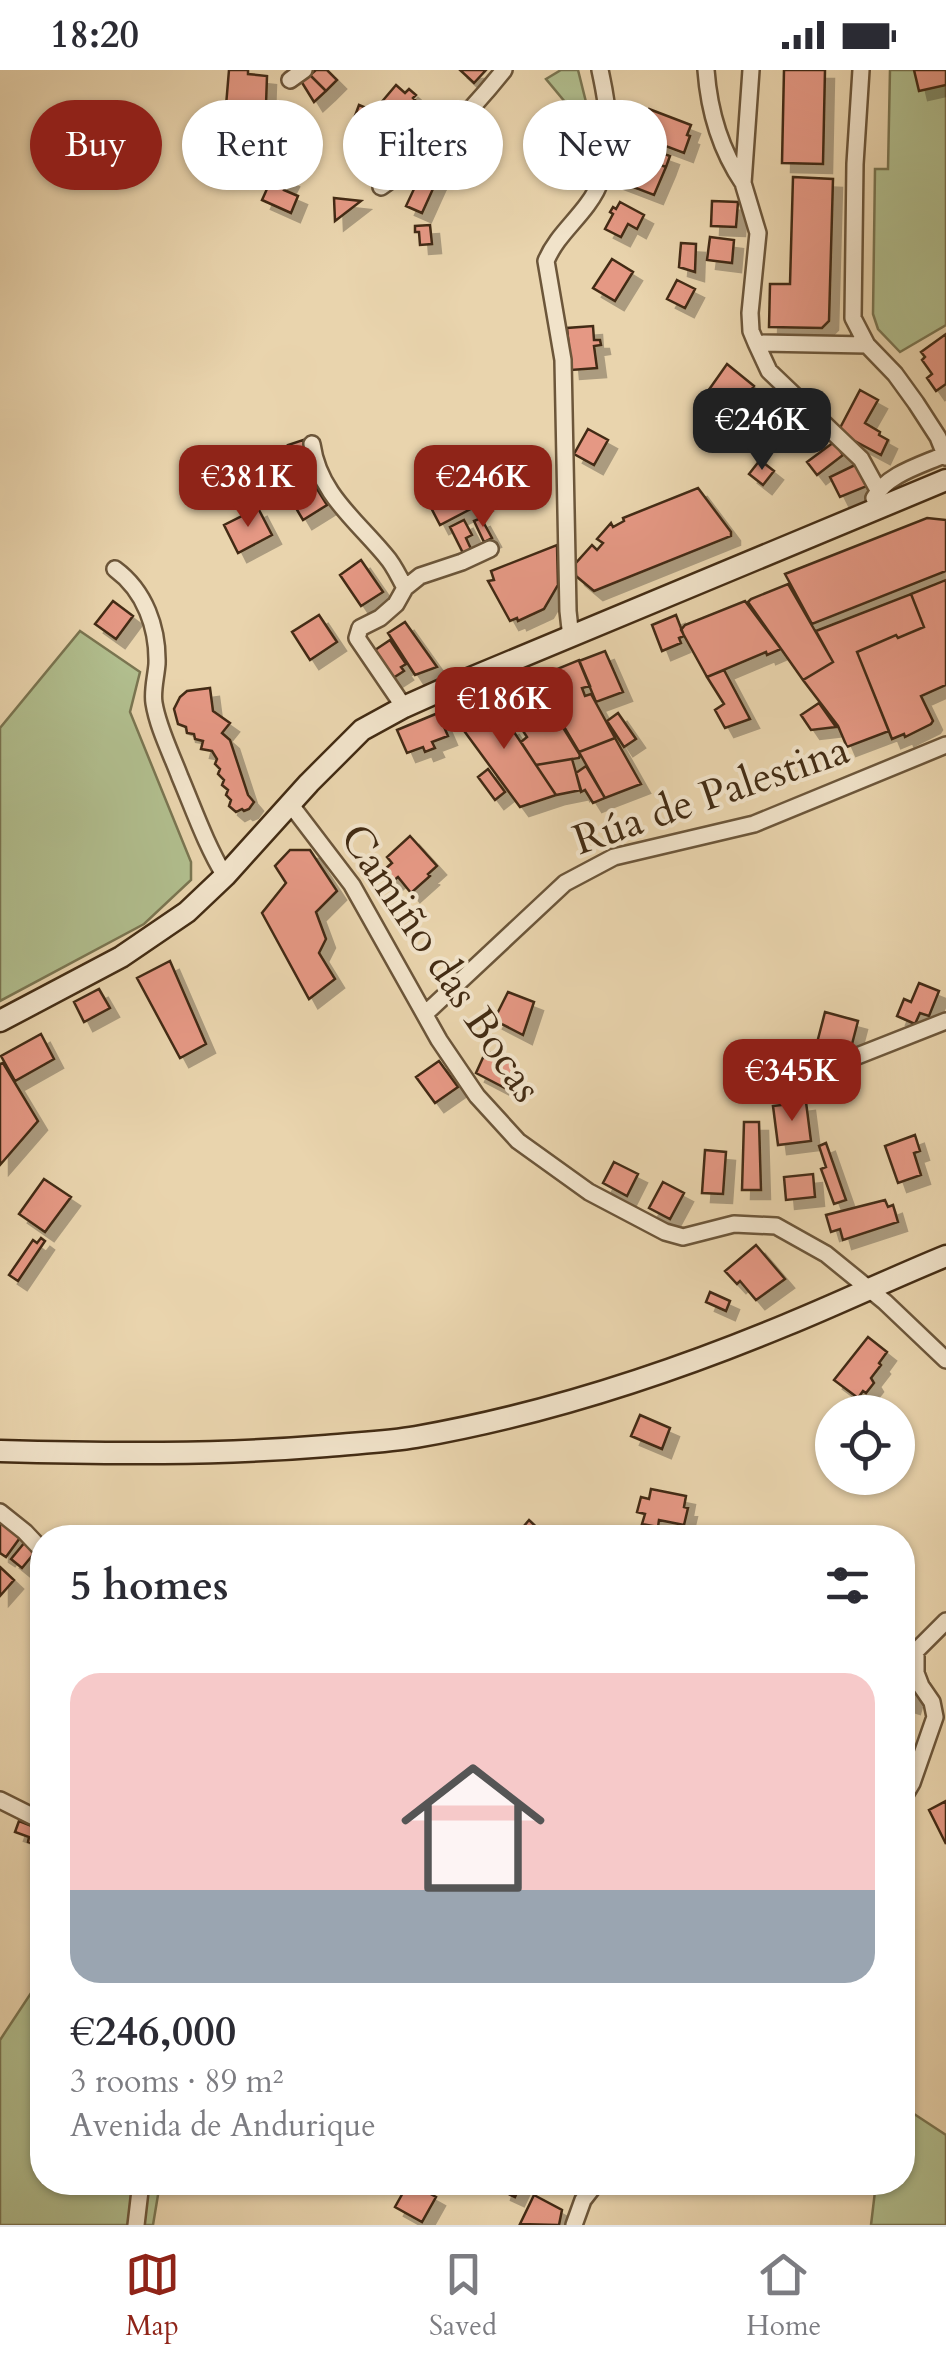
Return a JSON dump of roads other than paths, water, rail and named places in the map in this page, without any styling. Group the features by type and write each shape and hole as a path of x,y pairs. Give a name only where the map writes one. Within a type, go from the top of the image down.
{"main road":[{"path":"0,1021 120,957 187,912 362,730 404,707 946,480"},
{"path":"0,1451 212,1453 414,1437 552,1406 663,1371 782,1327 946,1256"}],"street":[{"path":"477,100 504,70"},
{"path":"570,638 563,360 546,261 552,247 589,203 609,152 600,70"},
{"path":"706,70 713,113 727,158 743,183 758,233 751,332 769,371 862,459 878,490"},
{"path":"743,183 750,70"},
{"path":"860,70 854,318 867,345 896,374 938,437 946,456 897,476 878,490 863,516"},
{"path":"756,343 867,345"},
{"path":"312,444 321,478 342,509 391,562 404,588"},
{"path":"404,707 357,638 360,628 380,618 396,604 404,588 420,576 490,549"},
{"path":"115,569 141,595 148,612 157,649 154,701 165,740 225,876"},
{"name":"Rúa de Palestina","path":"425,1014 564,883 614,857 754,824 946,745"},
{"name":"Camiño das Bocas","path":"290,805 352,886 439,1040 477,1096 518,1140 590,1192 664,1232 683,1237 734,1224 776,1226 826,1254 946,1360"},
{"path":"838,1064 946,1022"},
{"path":"0,1512 30,1537"},
{"path":"915,1645 946,1621"},
{"path":"915,1670 932,1702 935,1717 915,1774"},
{"path":"0,1800 30,1814"},
{"path":"136,2225 139,2195"},
{"path":"574,2225 588,2195"}]}
